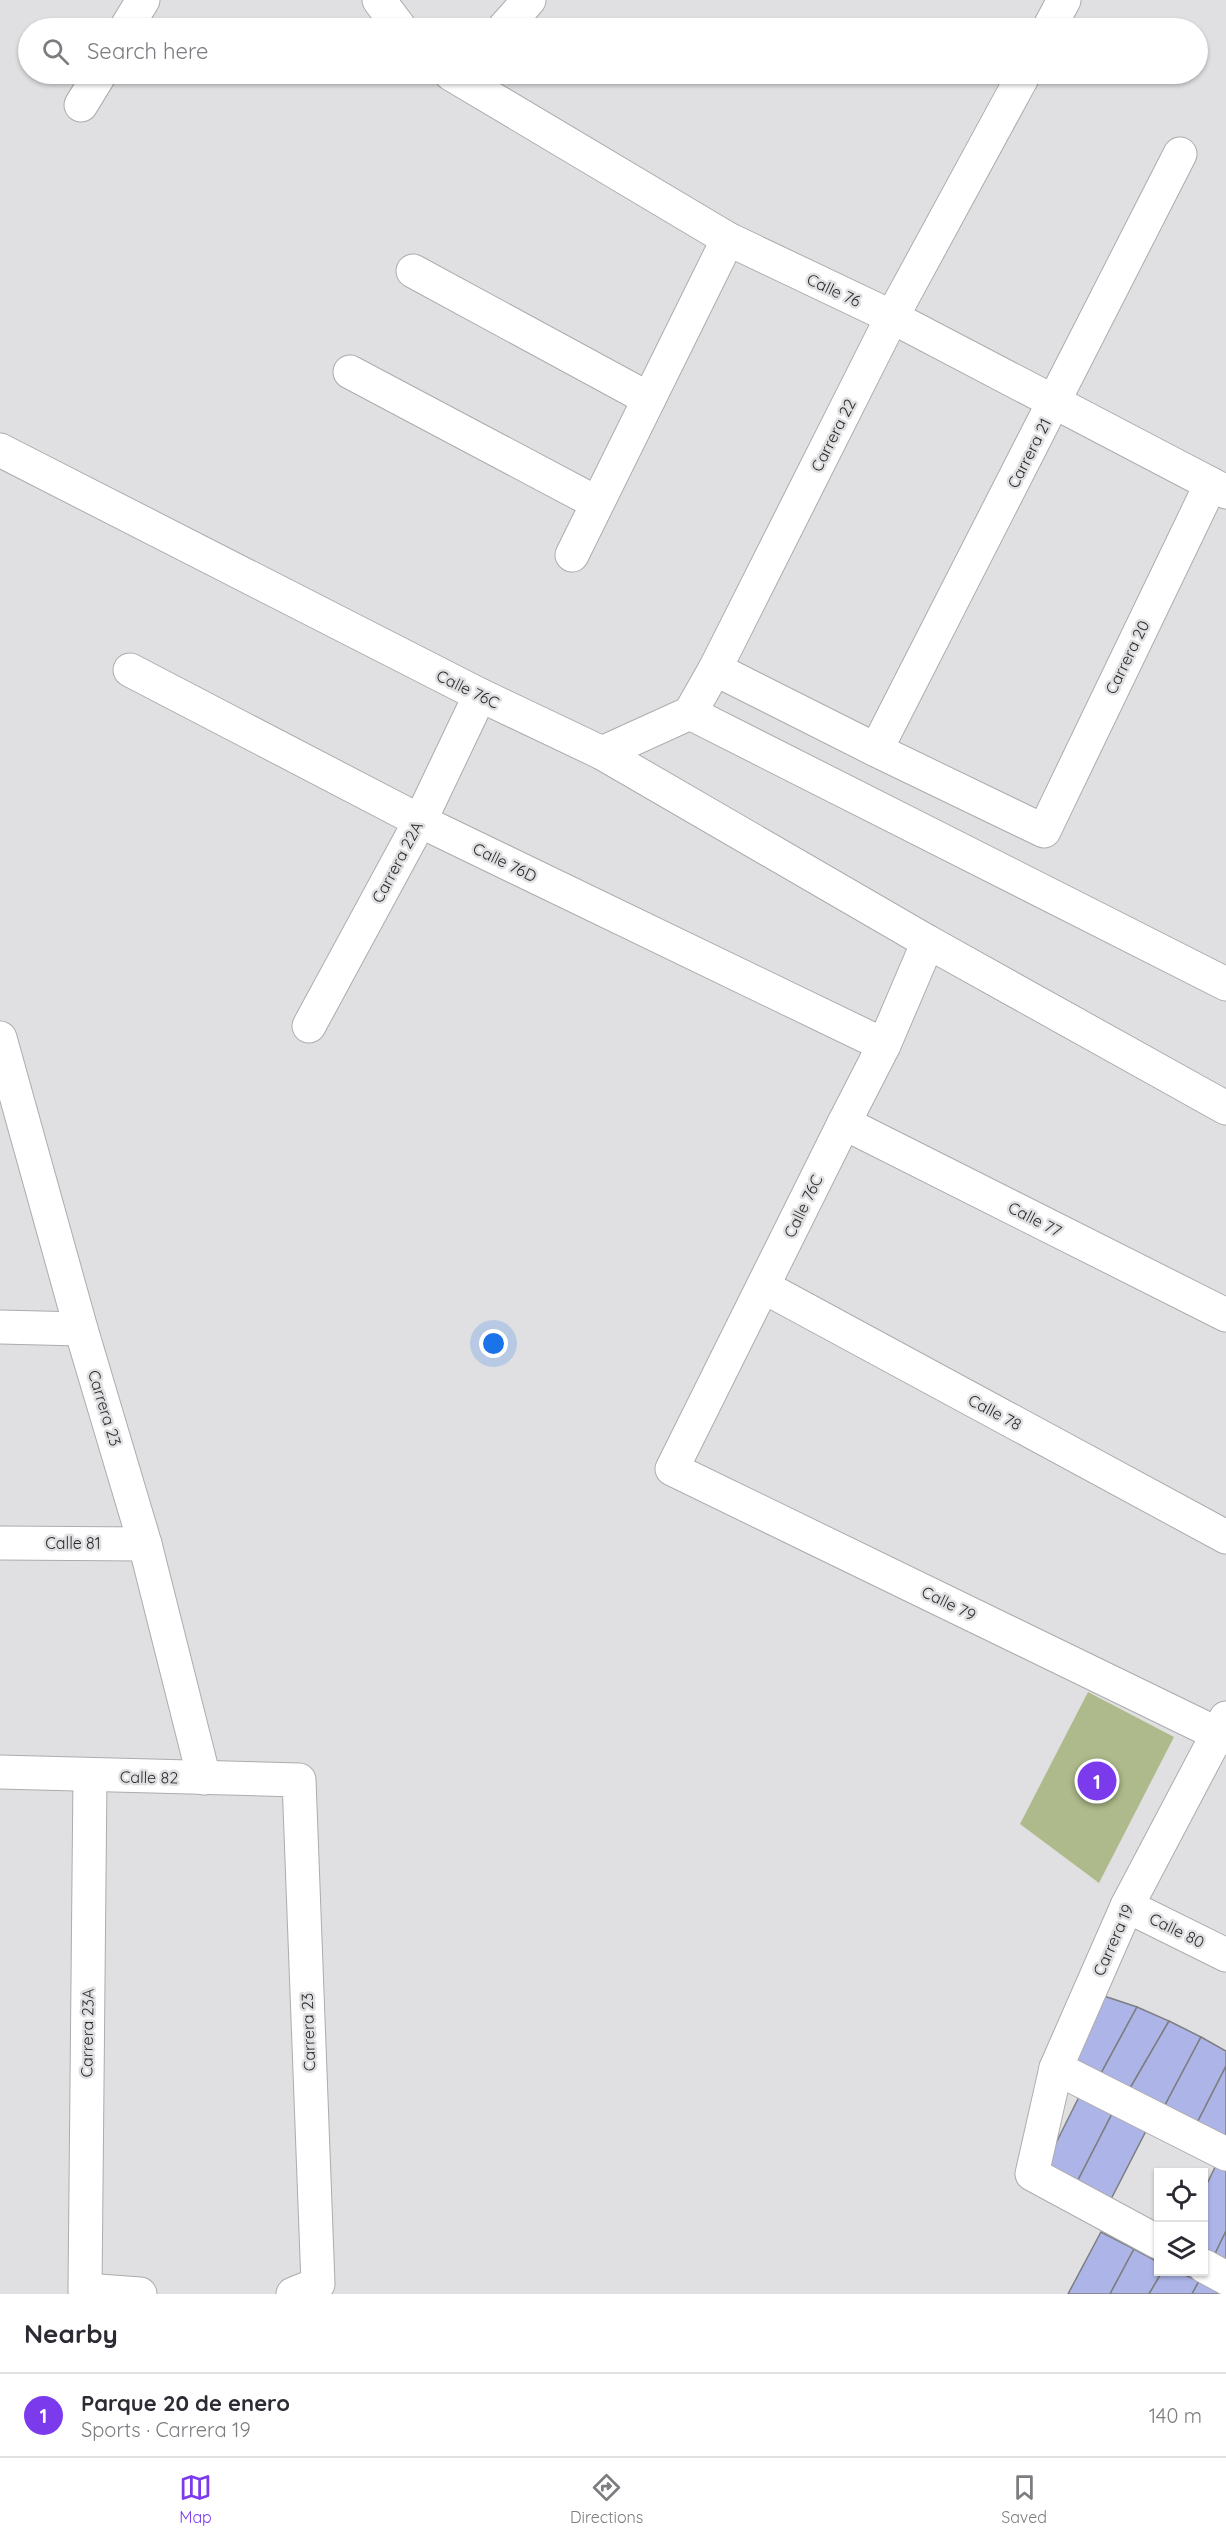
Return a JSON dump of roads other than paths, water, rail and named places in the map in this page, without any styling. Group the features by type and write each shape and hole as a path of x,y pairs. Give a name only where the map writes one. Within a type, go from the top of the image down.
{"street":[{"path":"132,18 143,0"},
{"path":"380,0 393,18"},
{"path":"513,18 529,0"},
{"path":"1054,18 1064,0"},
{"path":"81,105 94,84"},
{"name":"Calle 76","path":"472,84 728,239 892,317 1054,404 1219,488"},
{"name":"Carrera 22","path":"690,712 715,669 892,317 1019,84"},
{"name":"Carrera 21","path":"876,750 1180,154"},
{"path":"572,555 728,239"},
{"path":"413,271 649,399"},
{"path":"350,372 597,503"},
{"name":"Calle 76C","path":"0,450 480,695 602,753 928,942 1226,1108"},
{"name":"Carrera 20","path":"876,750 1044,831 1219,488"},
{"path":"715,669 876,750"},
{"name":"Calle 76D","path":"130,670 420,821 884,1045"},
{"name":"Carrera 22A","path":"309,1026 420,821 480,695"},
{"path":"602,753 690,712 1226,984"},
{"name":"Calle 76C","path":"672,1469 764,1287 843,1122 884,1045 928,942"},
{"name":"Carrera 23","path":"0,1038 7,1098 81,1329 145,1544 204,1778"},
{"name":"Calle 77","path":"843,1122 1226,1315"},
{"name":"Calle 78","path":"764,1287 1226,1537"},
{"path":"0,1327 81,1329"},
{"name":"Calle 79","path":"672,1469 1223,1730"},
{"name":"Calle 81","path":"0,1543 145,1544"},
{"name":"Carrera 19","path":"1154,2240 1032,2174 1056,2068 1127,1906 1223,1730"},
{"name":"Calle 82","path":"0,1772 298,1780"},
{"name":"Carrera 23A","path":"90,1776 85,2290 140,2294"},
{"name":"Carrera 23","path":"298,1780 306,2289"},
{"name":"Calle 80","path":"1127,1906 1226,1955"},
{"path":"1056,2068 1226,2154"},
{"path":"1208,2269 1226,2278"}],"place":[{"name":"Parque 20 de enero","path":"1097,1781"}]}
